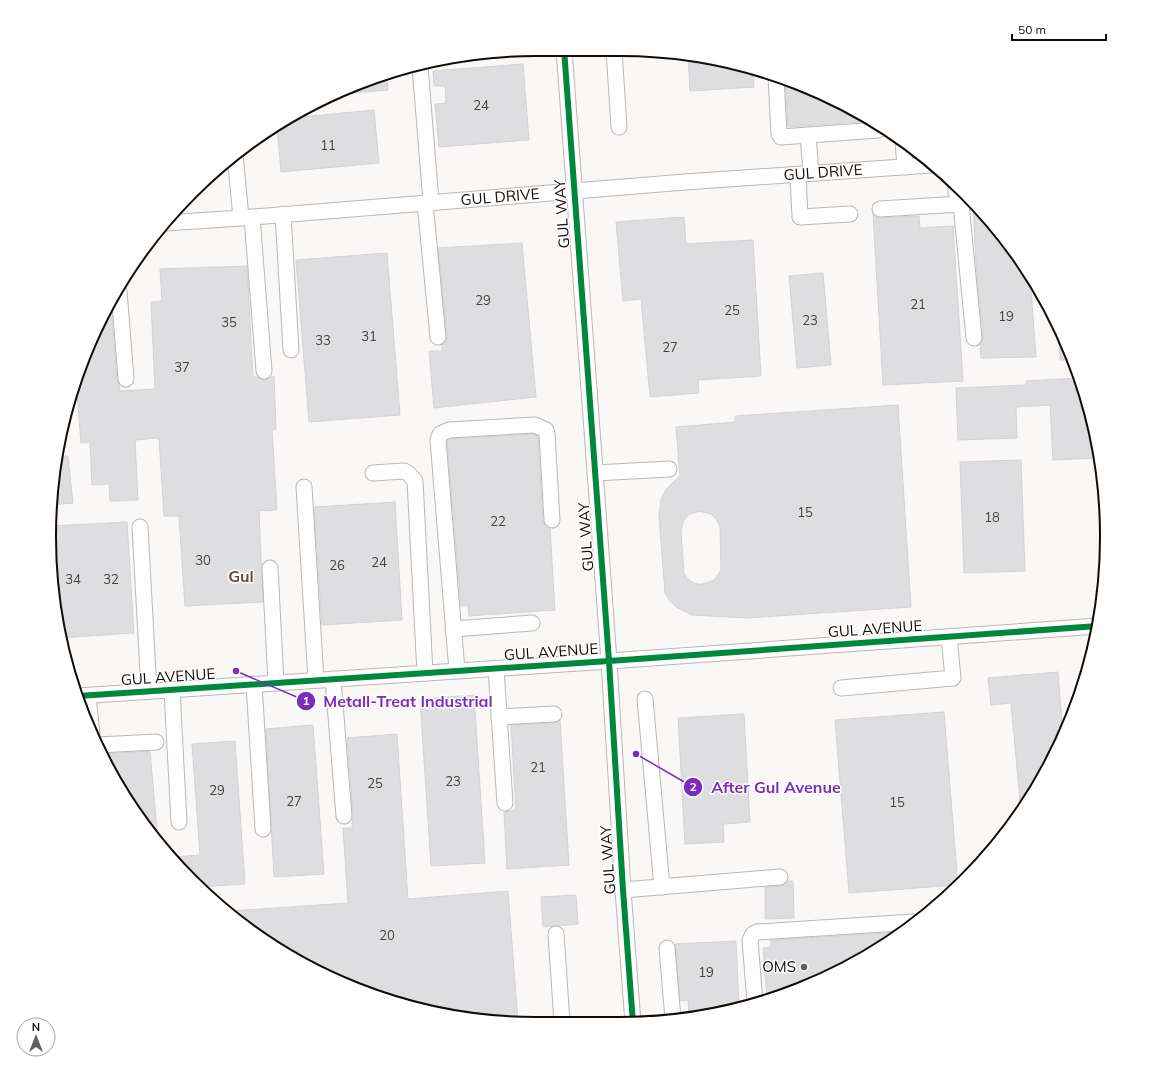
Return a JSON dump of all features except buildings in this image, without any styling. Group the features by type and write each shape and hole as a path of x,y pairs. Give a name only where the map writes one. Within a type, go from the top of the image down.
{"street":[{"name":"GUL WAY","path":"564,56 573,191 609,661 633,1017"},
{"path":"614,56 619,127"},
{"path":"420,70 438,337"},
{"path":"776,83 779,134 783,137 876,130"},
{"path":"808,135 800,217 850,214"},
{"path":"904,149 905,167"},
{"path":"236,161 246,218 264,371"},
{"name":"GUL DRIVE","path":"173,223 246,218 693,181 925,165"},
{"path":"957,195 961,204 974,338"},
{"path":"880,209 961,204"},
{"path":"283,214 291,350"},
{"path":"119,297 126,379"},
{"path":"457,671 438,440 440,434 449,430 535,425 546,430 552,520"},
{"path":"595,473 669,469"},
{"path":"373,473 404,471 408,473 414,481 425,673"},
{"path":"304,487 316,680"},
{"path":"140,528 149,692"},
{"path":"270,568 276,683"},
{"path":"453,629 532,623"},
{"name":"GUL AVENUE","path":"84,696 496,669 1092,626"},
{"path":"841,688 953,678 949,637"},
{"path":"496,669 505,803"},
{"path":"333,679 344,816"},
{"path":"254,684 263,829"},
{"path":"172,690 179,822"},
{"path":"646,698 662,887"},
{"path":"499,718 554,714"},
{"path":"104,745 156,742"},
{"path":"623,890 780,877"},
{"path":"755,997 750,940 753,934 757,932 905,923"},
{"path":"556,934 562,1017"},
{"path":"667,948 673,1014"}],"cycle path":[{"path":"565,56 609,661 633,1017"},
{"path":"84,696 609,661 1092,626"}],"place":[{"name":"Metall-Treat Industrial","path":"236,671"},
{"name":"After Gul Avenue","path":"636,754"},
{"name":"OMS","path":"804,967"}],"district":[{"name":"Gul","path":"241,576"}]}
